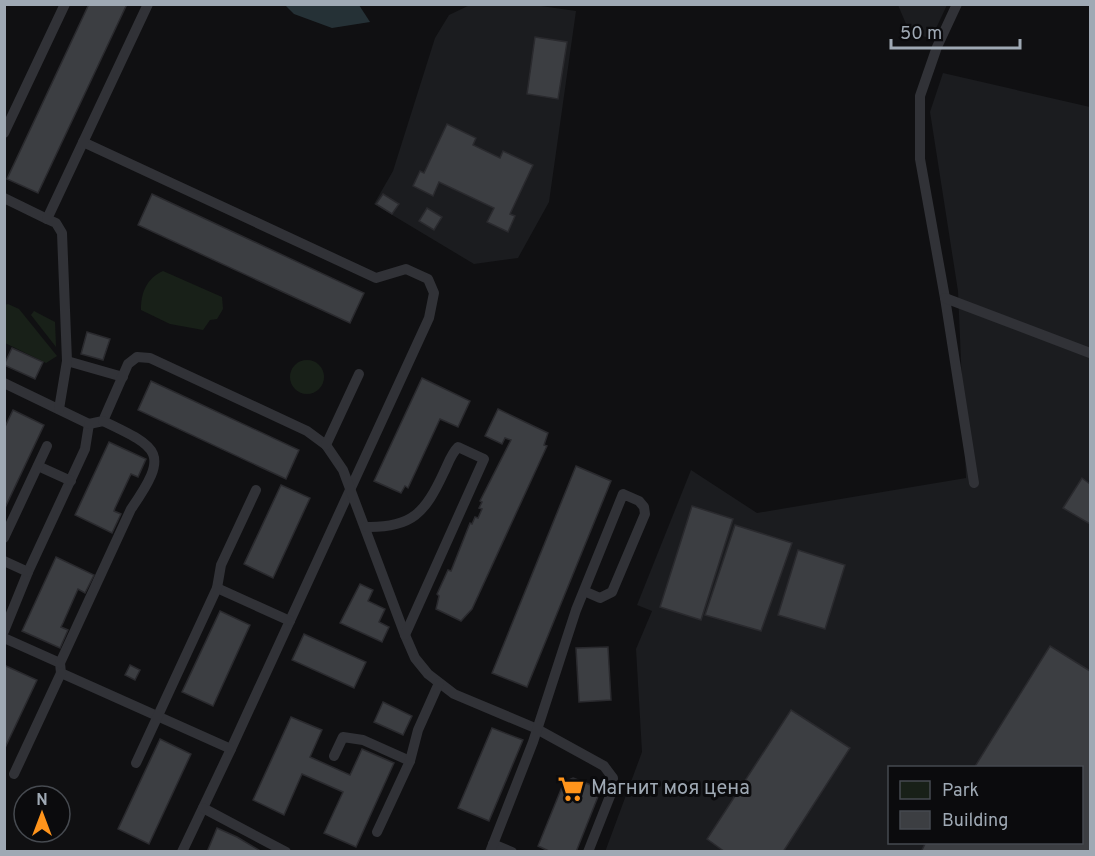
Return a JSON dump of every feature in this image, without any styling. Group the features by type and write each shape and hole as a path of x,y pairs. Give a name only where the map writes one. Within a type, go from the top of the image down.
{"lane":[{"path":"4,133 65,4"},
{"path":"47,219 148,4"},
{"path":"957,4 937,48 920,96 920,159 945,298 974,483"},
{"path":"83,142 376,278 406,269 428,279 434,293 429,318 182,852"},
{"path":"4,198 56,223 62,233 67,361 58,409"},
{"path":"945,298 1090,353"},
{"path":"103,421 128,364 137,357 150,358 307,431 326,446 351,487 405,634 416,658 428,674 454,694 536,728 604,766 613,778 612,791 588,852"},
{"path":"67,361 123,377"},
{"path":"326,446 359,374"},
{"path":"4,383 89,424 103,421 145,441 157,462 131,509 14,774"},
{"path":"4,631 28,572 85,449 89,424"},
{"path":"4,538 47,446"},
{"path":"366,527 390,528 408,520 425,507 458,447 484,459 405,634"},
{"path":"38,466 71,481"},
{"path":"136,763 217,588 221,565 256,490"},
{"path":"512,852 491,848 533,742 584,591 623,494 639,501 644,507 645,514 612,592 600,598 584,591"},
{"path":"4,561 28,572"},
{"path":"217,588 290,621"},
{"path":"4,638 158,716 231,749"},
{"path":"377,832 410,761 418,730 440,683"},
{"path":"334,756 343,737 363,740 410,761"},
{"path":"203,808 286,852"}],"shaded area":[{"path":"472,4 534,5 576,11 549,202 518,258 474,264 374,204 393,171 435,38 449,15"},
{"path":"285,5 359,5 370,22 332,28 294,14"},
{"path":"898,5 947,5 931,39 909,31"},
{"path":"943,73 1090,107 1090,851 605,852 642,752 636,649 652,611 637,605 691,470 757,513 966,478 958,291 930,112"}],"green space":[{"path":"163,271 222,297 223,309 217,319 210,320 203,330 170,324 141,310 146,287 152,278"},
{"path":"5,305 19,309 57,356 46,363 5,343"},
{"path":"34,311 55,322 56,347 31,315"},
{"path":"307,360 319,365 324,377 319,389 307,394 295,389 290,377 295,365"}],"building":[{"path":"89,4 127,4 38,193 7,179"},
{"path":"535,37 567,42 558,99 527,94"},
{"path":"447,124 476,138 473,145 500,158 503,151 533,165 510,214 515,216 508,232 487,222 494,208 439,182 433,196 413,186 420,171 424,173"},
{"path":"152,194 364,293 350,323 138,225"},
{"path":"383,194 399,204 392,214 376,204"},
{"path":"427,208 442,217 434,230 419,221"},
{"path":"87,332 110,339 103,360 81,354"},
{"path":"12,348 43,362 35,379 4,365"},
{"path":"422,378 470,401 458,427 440,419 408,488 405,486 401,493 374,481"},
{"path":"151,381 299,450 286,479 138,410"},
{"path":"498,409 548,433 544,445 547,446 472,609 461,621 436,609 439,596 437,594 448,570 451,571 470,523 472,524 475,517 478,518 482,509 479,508 482,502 480,501 511,440 505,438 502,444 485,436"},
{"path":"13,410 44,425 4,510 4,429"},
{"path":"109,442 146,459 138,477 131,474 115,508 114,511 121,514 112,533 75,515"},
{"path":"576,466 611,481 527,687 492,673"},
{"path":"1082,478 1090,484 1090,524 1063,508"},
{"path":"281,485 310,498 273,578 244,564"},
{"path":"692,506 733,519 701,620 660,607"},
{"path":"735,525 792,543 761,631 705,615"},
{"path":"798,550 845,565 825,629 778,615"},
{"path":"56,557 94,575 85,593 78,589 61,627 68,630 60,648 22,631"},
{"path":"360,584 373,590 368,601 385,609 379,622 389,627 382,642 340,623"},
{"path":"220,611 250,625 213,706 182,692"},
{"path":"304,634 366,662 354,688 292,660"},
{"path":"1050,646 1090,671 1090,852 921,852 925,844 1083,844 1083,766 975,766"},
{"path":"608,647 611,700 579,702 576,648"},
{"path":"130,665 140,670 135,680 125,675"},
{"path":"6,666 37,680 4,750 4,668"},
{"path":"383,702 412,716 403,735 374,722"},
{"path":"791,710 850,748 783,852 725,852 707,839"},
{"path":"291,717 322,730 310,757 350,775 362,749 394,763 356,847 324,833 343,792 302,774 284,815 253,800"},
{"path":"492,728 523,740 489,821 458,808"},
{"path":"160,739 191,754 149,844 118,829"},
{"path":"573,778 601,789 576,852 551,852 538,846 564,782"},
{"path":"217,828 237,837 262,852 207,852"}],"place":[{"name":"Магнит моя цена","path":"571,789"}]}
